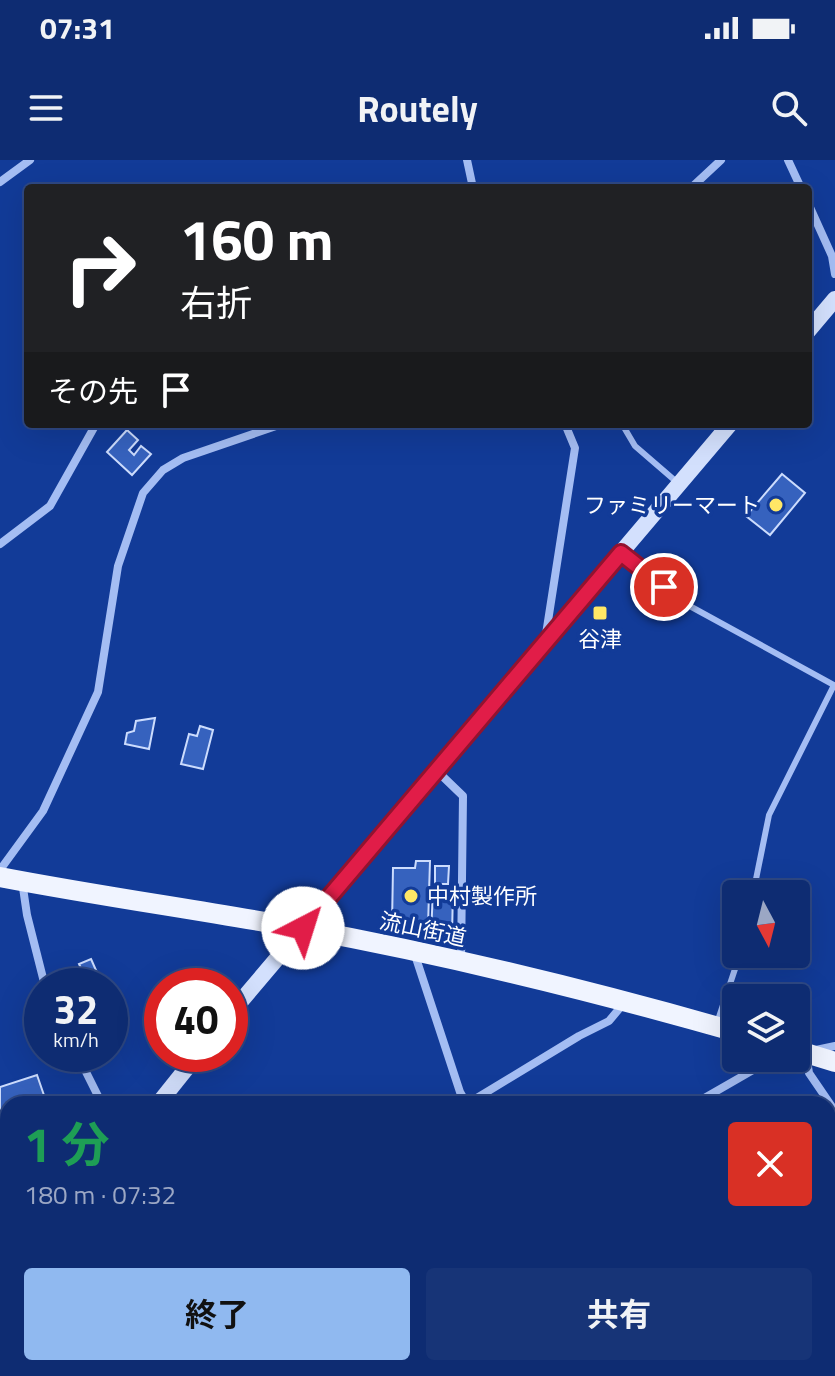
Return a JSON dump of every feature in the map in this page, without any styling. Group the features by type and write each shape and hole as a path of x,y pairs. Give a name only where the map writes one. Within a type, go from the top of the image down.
{"main road":[{"name":"流山街道","path":"0,877 303,928 414,951 722,1028"},
{"path":"810,1054 835,1062"}],"street":[{"path":"0,182 30,160"},
{"path":"467,160 472,184"},
{"path":"695,184 721,160"},
{"path":"788,160 799,184"},
{"path":"812,212 832,256 835,274"},
{"path":"812,326 835,299"},
{"path":"0,544 50,506 94,428"},
{"path":"0,870 43,811 98,692 118,566 143,493 163,470 183,458 270,428"},
{"path":"545,643 575,448 567,428"},
{"path":"248,993 727,428"},
{"path":"435,769 463,796 461,962"},
{"path":"22,881 40,968"},
{"path":"414,951 462,1096"},
{"path":"480,1096 609,1021 624,1002"},
{"path":"810,1050 835,1046"},
{"path":"86,1072 98,1096"},
{"path":"164,1096 184,1072"},
{"path":"708,1096 750,1072"},
{"path":"809,1072 825,1096"}],"lane":[{"path":"624,428 635,446 679,484"},
{"path":"621,553 686,604 834,685 769,815 756,880"},
{"path":"716,1026 735,968"}],"building":[{"path":"127,430 138,440 129,450 134,455 141,446 151,454 132,475 107,452"},
{"name":"ファミリーマート","path":"782,474 805,493 770,535 746,516"},
{"path":"155,718 149,749 125,744 127,733 134,731 136,721"},
{"path":"200,726 213,730 203,769 181,764 189,734 197,736"},
{"name":"中村製作所","path":"416,861 430,861 428,926 392,924 393,868 415,868"},
{"path":"435,866 449,866 448,884 435,884"},
{"path":"433,889 453,889 452,936 431,936"},
{"path":"91,959 95,968 81,968 79,964"},
{"path":"37,1075 44,1096 0,1096 0,1087"}],"place":[{"name":"ファミリーマート","path":"776,505"},
{"name":"谷津","path":"600,613"},
{"name":"中村製作所","path":"411,896"}],"route":[{"path":"303,928 621,553 664,587"}]}
